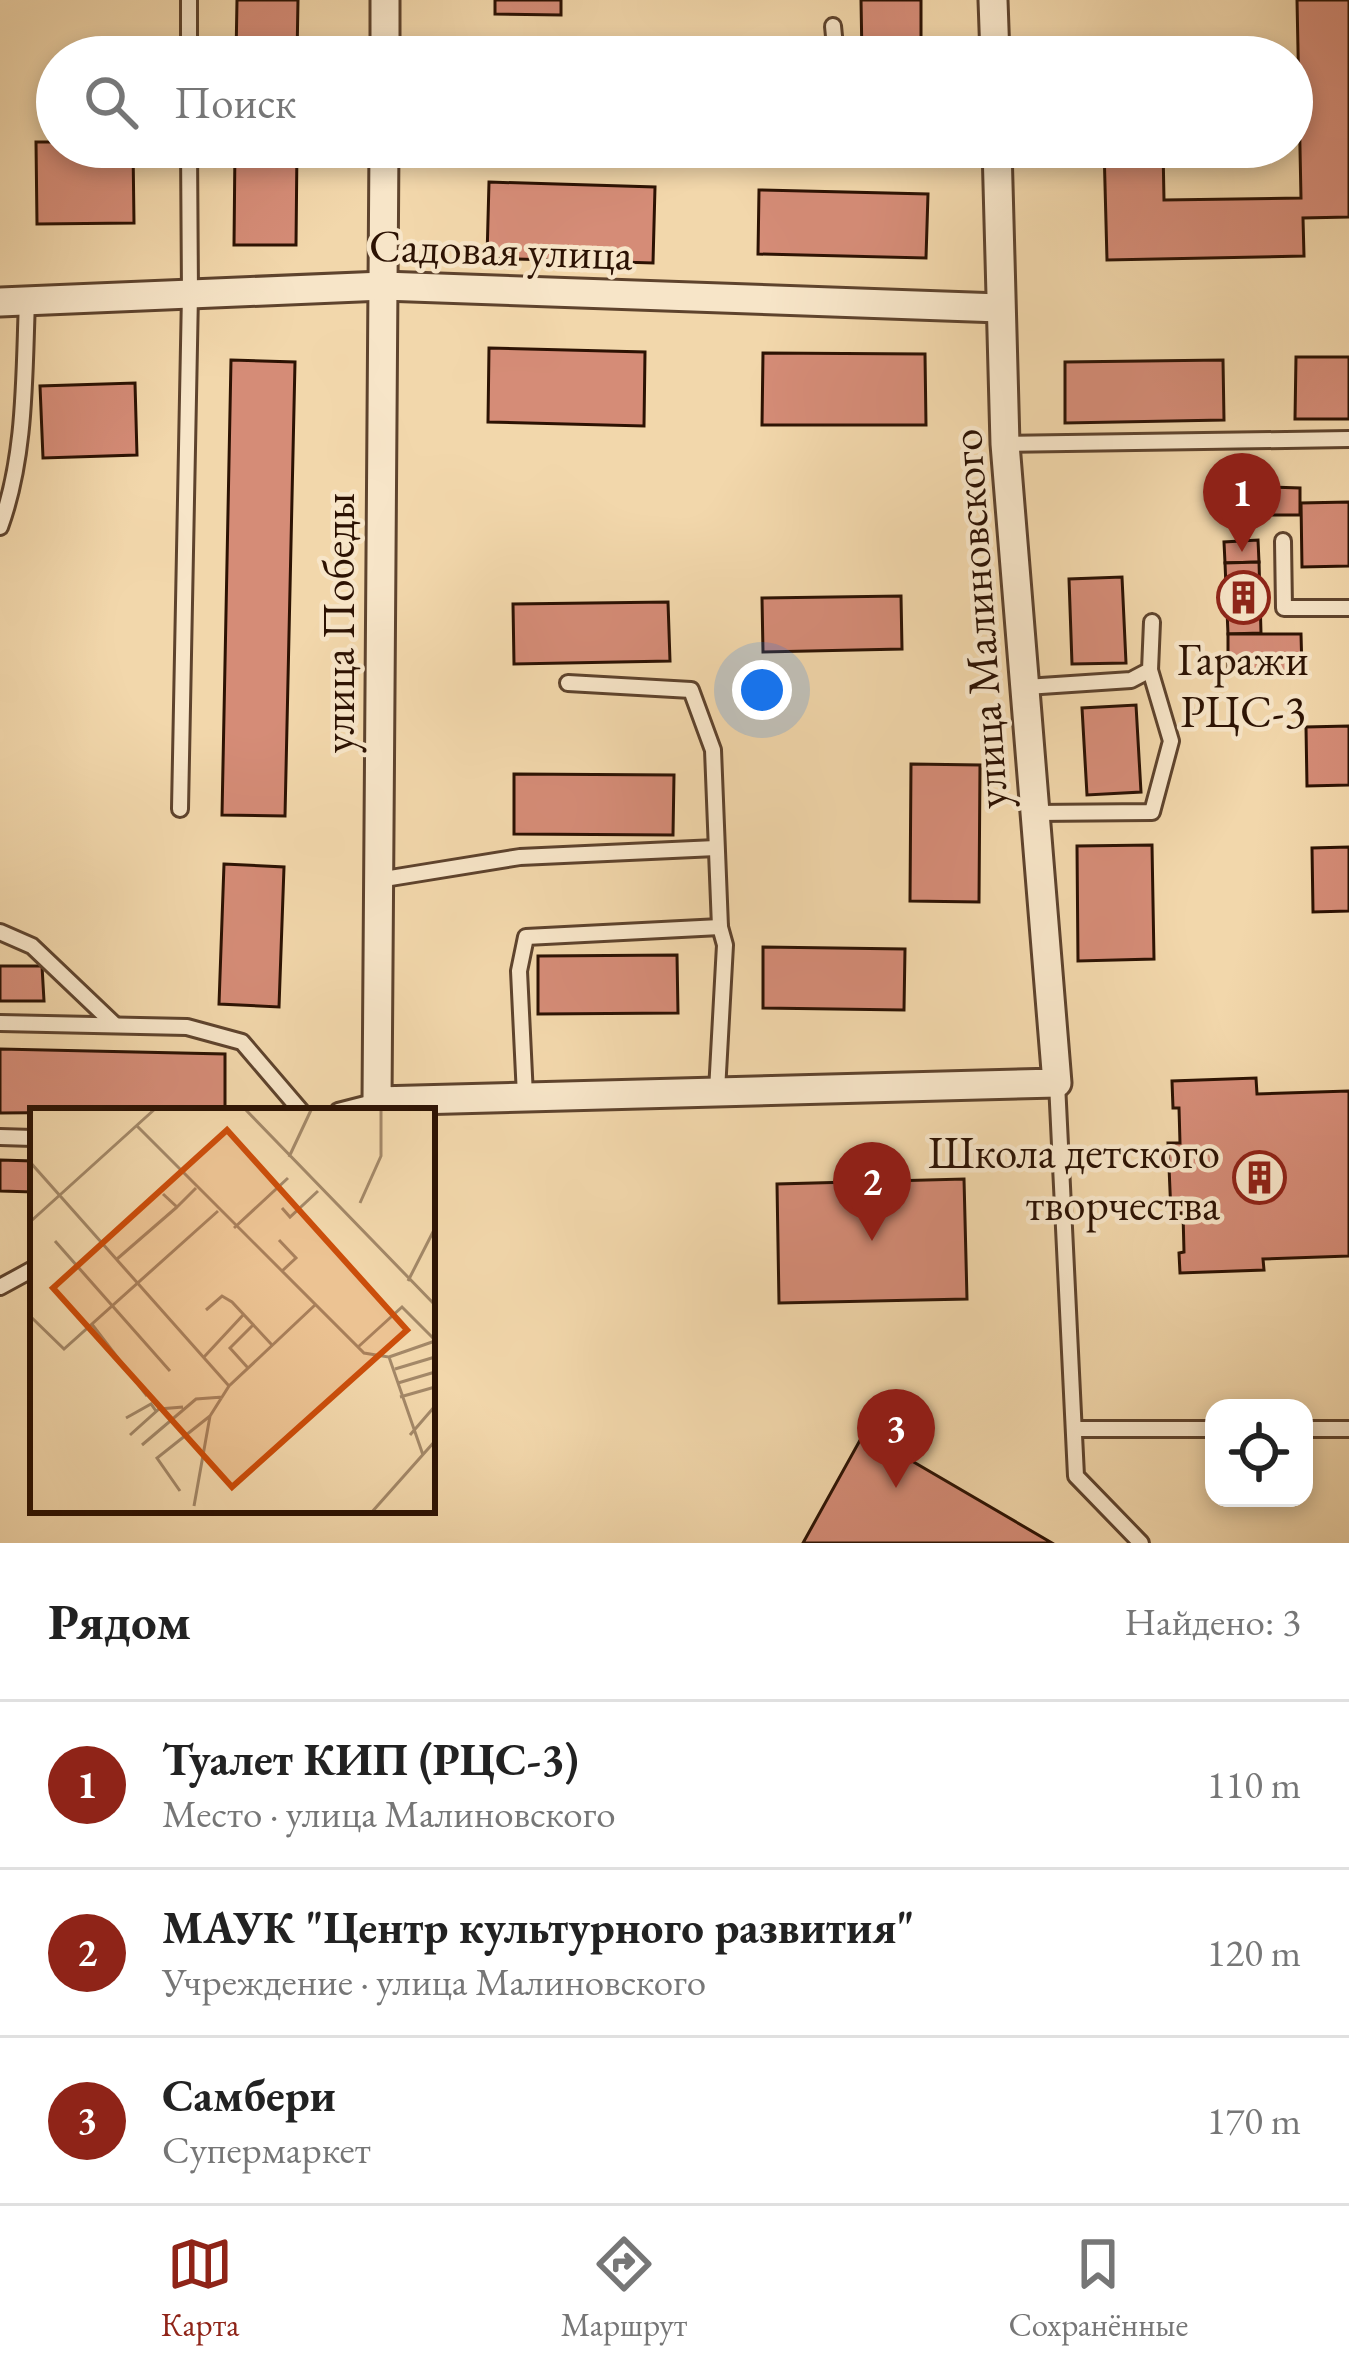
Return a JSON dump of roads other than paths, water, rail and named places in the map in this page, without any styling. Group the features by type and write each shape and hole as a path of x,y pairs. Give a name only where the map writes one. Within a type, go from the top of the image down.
{"street":[{"path":"385,0 385,36"},
{"path":"993,0 994,36"},
{"name":"улица Победы","path":"376,1101 384,168"},
{"name":"улица Малиновского","path":"997,168 1005,444 1057,1083"},
{"name":"Садовая улица","path":"14,302 383,286 1000,308"},
{"path":"376,1101 1057,1083"}],"lane":[{"path":"189,0 189,36"},
{"path":"833,26 834,36"},
{"path":"179,809 190,168"},
{"path":"0,526 11,495 24,387 14,302"},
{"path":"1005,444 1349,439"},
{"path":"1282,542 1284,608 1349,608"},
{"path":"1034,813 1152,812 1171,741 1150,670 1152,622"},
{"path":"1026,687 1132,680 1150,670"},
{"path":"568,683 691,690 713,750 720,927 725,945 717,1091"},
{"path":"378,880 520,857 716,848"},
{"path":"526,1096 519,971 526,937 720,927"},
{"path":"0,932 32,946 115,1025"},
{"path":"0,1023 187,1027 242,1042 298,1108"},
{"path":"1057,1083 1076,1476 1141,1543"},
{"path":"349,1108 376,1101"},
{"path":"0,1137 30,1138"},
{"path":"0,1287 30,1271"},
{"path":"1074,1429 1205,1429"},
{"path":"1313,1429 1349,1430"}],"place":[{"name":"Туалет КИП (РЦС-3)","path":"1242,552"},
{"name":"Гаражи РЦС-3","path":"1243,598"},
{"name":"Школа детского творчества","path":"1259,1178"},
{"name":"МАУК \"Центр культурного развития\"","path":"872,1241"},
{"name":"Самбери","path":"896,1488"}]}
